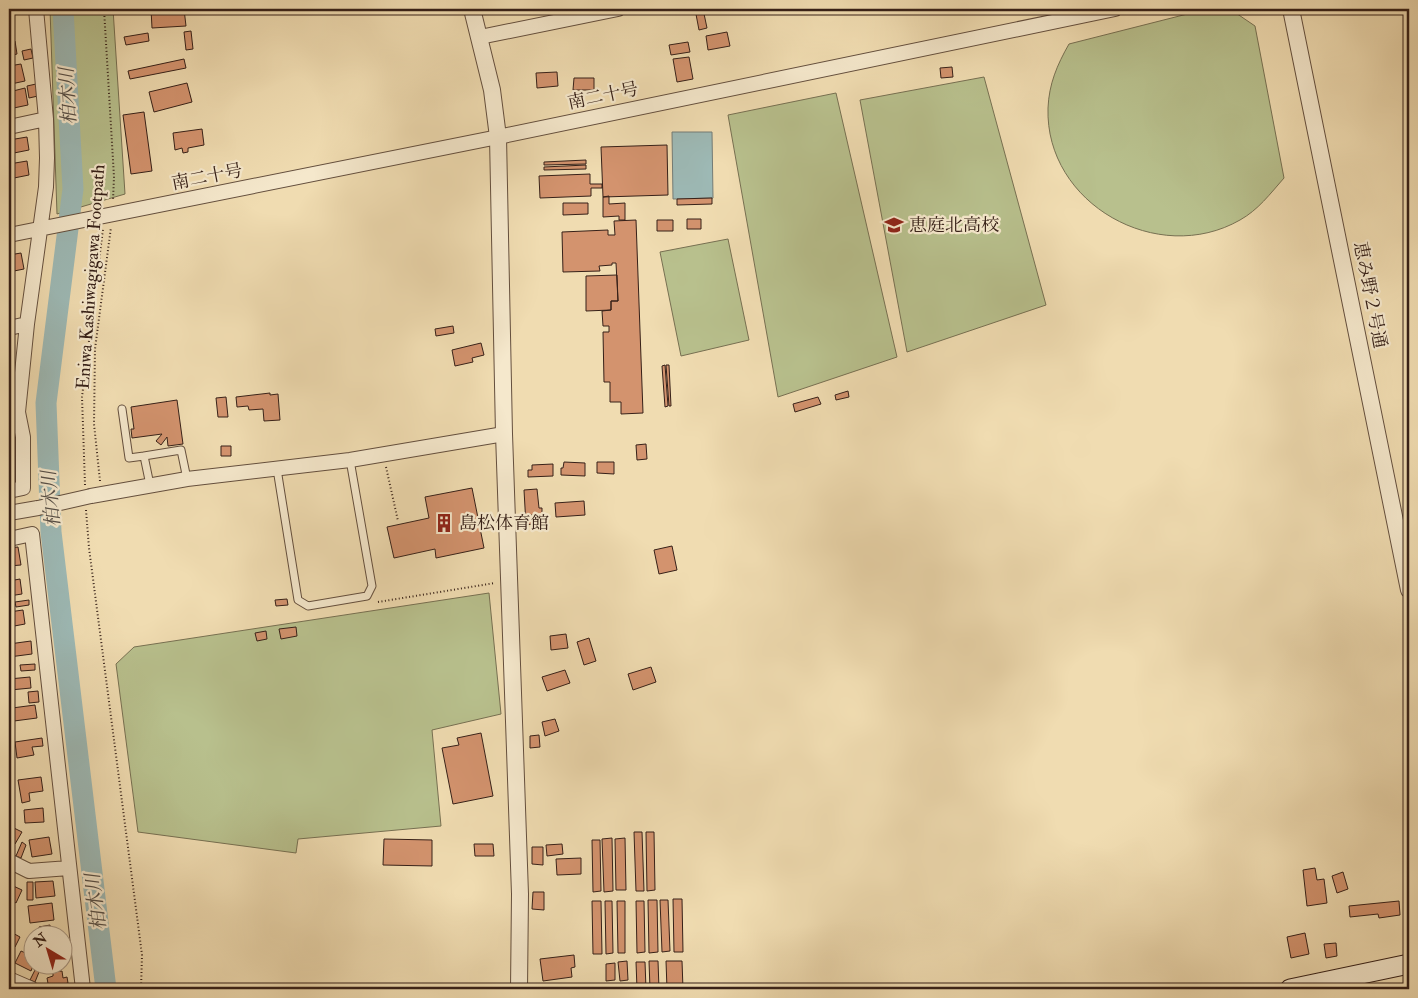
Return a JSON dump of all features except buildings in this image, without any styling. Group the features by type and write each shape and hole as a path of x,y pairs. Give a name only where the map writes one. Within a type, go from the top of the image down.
{"main road":[{"path":"1290,989 1409,964"}],"street":[{"path":"9,491 23,488 23,437 18,412 27,324 46,187 46,119 36,9"},
{"path":"472,9 492,90 498,137 504,434 520,894 519,989"},
{"path":"480,37 618,9"},
{"name":"南二十号","path":"9,235 498,137 1115,9"},
{"name":"恵み野２号通","path":"1292,9 1409,590"},
{"path":"9,127 46,119"},
{"path":"9,328 27,324"},
{"path":"9,513 38,508 92,493 187,479 350,460 504,434"},
{"path":"9,539 32,534 83,989"},
{"path":"9,861 29,871 69,868"},
{"path":"9,978 32,989"}],"lane":[{"path":"122,409 129,458 181,450 187,479"},
{"path":"144,456 150,485"},
{"path":"277,469 298,600 308,606 368,596 372,586 350,460"}],"path":[{"name":"Eniwa Kashiwagigawa Footpath","path":"92,493 95,349 107,216 114,177 104,9"},
{"path":"92,493 82,397 107,216"},
{"path":"383,455 398,521"},
{"path":"86,509 89,548 142,955 141,989"},
{"path":"378,602 509,581"}],"green space":[{"path":"50,9 113,9 125,194 57,214"},
{"path":"1207,9 1230,9 1255,26 1284,178 1264,201 1246,216 1208,233 1175,236 1142,231 1112,218 1086,198 1065,173 1052,142 1048,108 1052,83 1057,67 1069,44"},
{"path":"984,77 1046,305 907,352 860,100"},
{"path":"836,93 897,357 778,397 728,115"},
{"path":"728,239 749,340 681,356 660,252"},
{"path":"489,593 501,714 432,730 441,826 298,839 296,853 138,832 116,664 134,647"}],"water":[{"path":"672,132 712,132 713,198 673,199"}],"waterway":[{"name":"柏木川","path":"63,9 73,189 46,403 51,532 106,989"}],"place":[{"name":"恵庭北高校","path":"894,225"},
{"name":"島松体育館","path":"444,523"}]}
